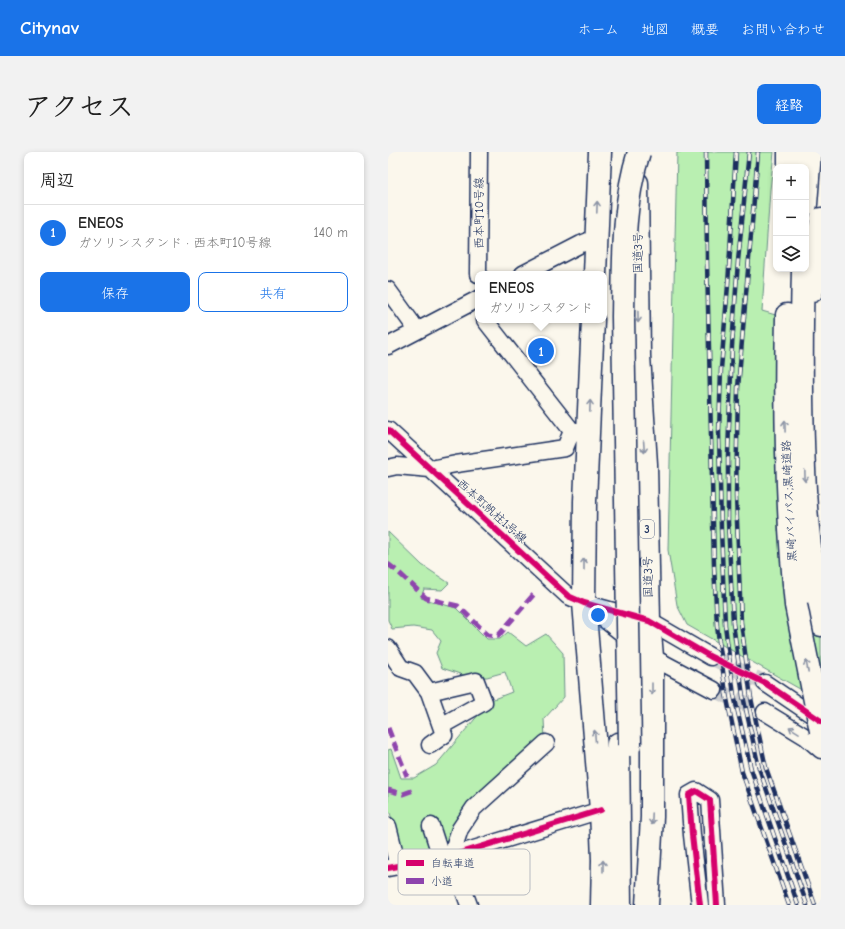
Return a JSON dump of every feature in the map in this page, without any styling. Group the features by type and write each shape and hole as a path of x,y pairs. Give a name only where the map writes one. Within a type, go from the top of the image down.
{"highway":[{"path":"594,271 600,152"},
{"path":"627,152 621,170 617,205 613,259 612,317 624,744 632,854 631,905"},
{"path":"620,905 624,744 624,259 628,210 638,152"},
{"name":"国道3号","path":"638,152 639,356 646,464 649,621 652,657 652,817 646,905"},
{"path":"789,152 789,164"},
{"path":"794,164 796,152"},
{"path":"806,200 810,152"},
{"path":"802,414 810,309 821,219"},
{"name":"黒崎バイパス;黒崎道路","path":"788,272 785,421 790,552 796,605 821,731"},
{"name":"黒崎バイパス;黒崎道路","path":"803,272 802,414 806,507 819,614"},
{"path":"593,323 580,431 585,501 584,603 601,810 603,860 602,905"}],"street":[{"name":"西本町10号線","path":"478,271 479,152"},
{"path":"529,271 581,244 596,238"},
{"path":"388,290 417,330"},
{"path":"388,346 475,301"},
{"path":"388,468 397,466 430,469 565,448 580,431 488,323"},
{"name":"西本町帆柱1号線","path":"388,430 568,596 584,603"},
{"path":"584,603 649,621 711,657"},
{"path":"584,603 652,657 714,690"},
{"path":"388,648 401,668 414,673 429,692 444,735 430,745"},
{"path":"429,692 476,681 484,702 441,726"},
{"path":"765,683 821,720"},
{"path":"765,712 806,738 821,750"},
{"path":"450,849 460,829 474,808 546,743"},
{"path":"700,905 689,795 696,790 710,800 717,905"},
{"path":"472,849 601,810"},
{"path":"388,826 393,867"},
{"path":"431,826 442,849"},
{"path":"464,895 469,905"}],"green space":[{"path":"677,152 774,152 762,311 779,316 778,531 821,569 821,701 687,625 677,605 668,550"},
{"path":"388,532 422,565 449,583 442,590 424,589 421,598 456,608 487,639 500,639 508,632 526,646 546,634 563,653 564,697 544,719 545,739 471,806 450,848 403,849 400,844 388,811 388,750 391,749 401,778 414,778 436,765 491,700 512,692 505,672 487,677 469,677 442,668 436,653 441,641 432,630 413,627 392,629 388,620"}],"tunnel":[{"path":"711,657 765,683"},
{"path":"714,690 765,712"}],"railway":[{"path":"706,152 714,565 717,626 726,694 742,772 789,905"},
{"path":"736,152 721,369 719,433 725,625 734,695 751,769 798,905"},
{"path":"749,152 738,261 732,346 728,454 728,522 733,623 743,696 759,768 807,905"},
{"path":"758,152 738,388 736,496 741,622 751,698 766,768 815,905"}],"marked path":[{"path":"388,564 426,598 458,606 488,635 498,636 535,593"},
{"path":"388,728 407,776"},
{"path":"388,790 403,794 414,790"}],"cycle path":[{"path":"388,430 568,596 584,603 649,621 711,657 765,683 821,721"},
{"path":"700,905 689,795 696,791 710,800 717,905"},
{"path":"474,849 601,810"},
{"path":"388,868 398,866"}],"place":[{"name":"ENEOS","path":"541,351"}]}
